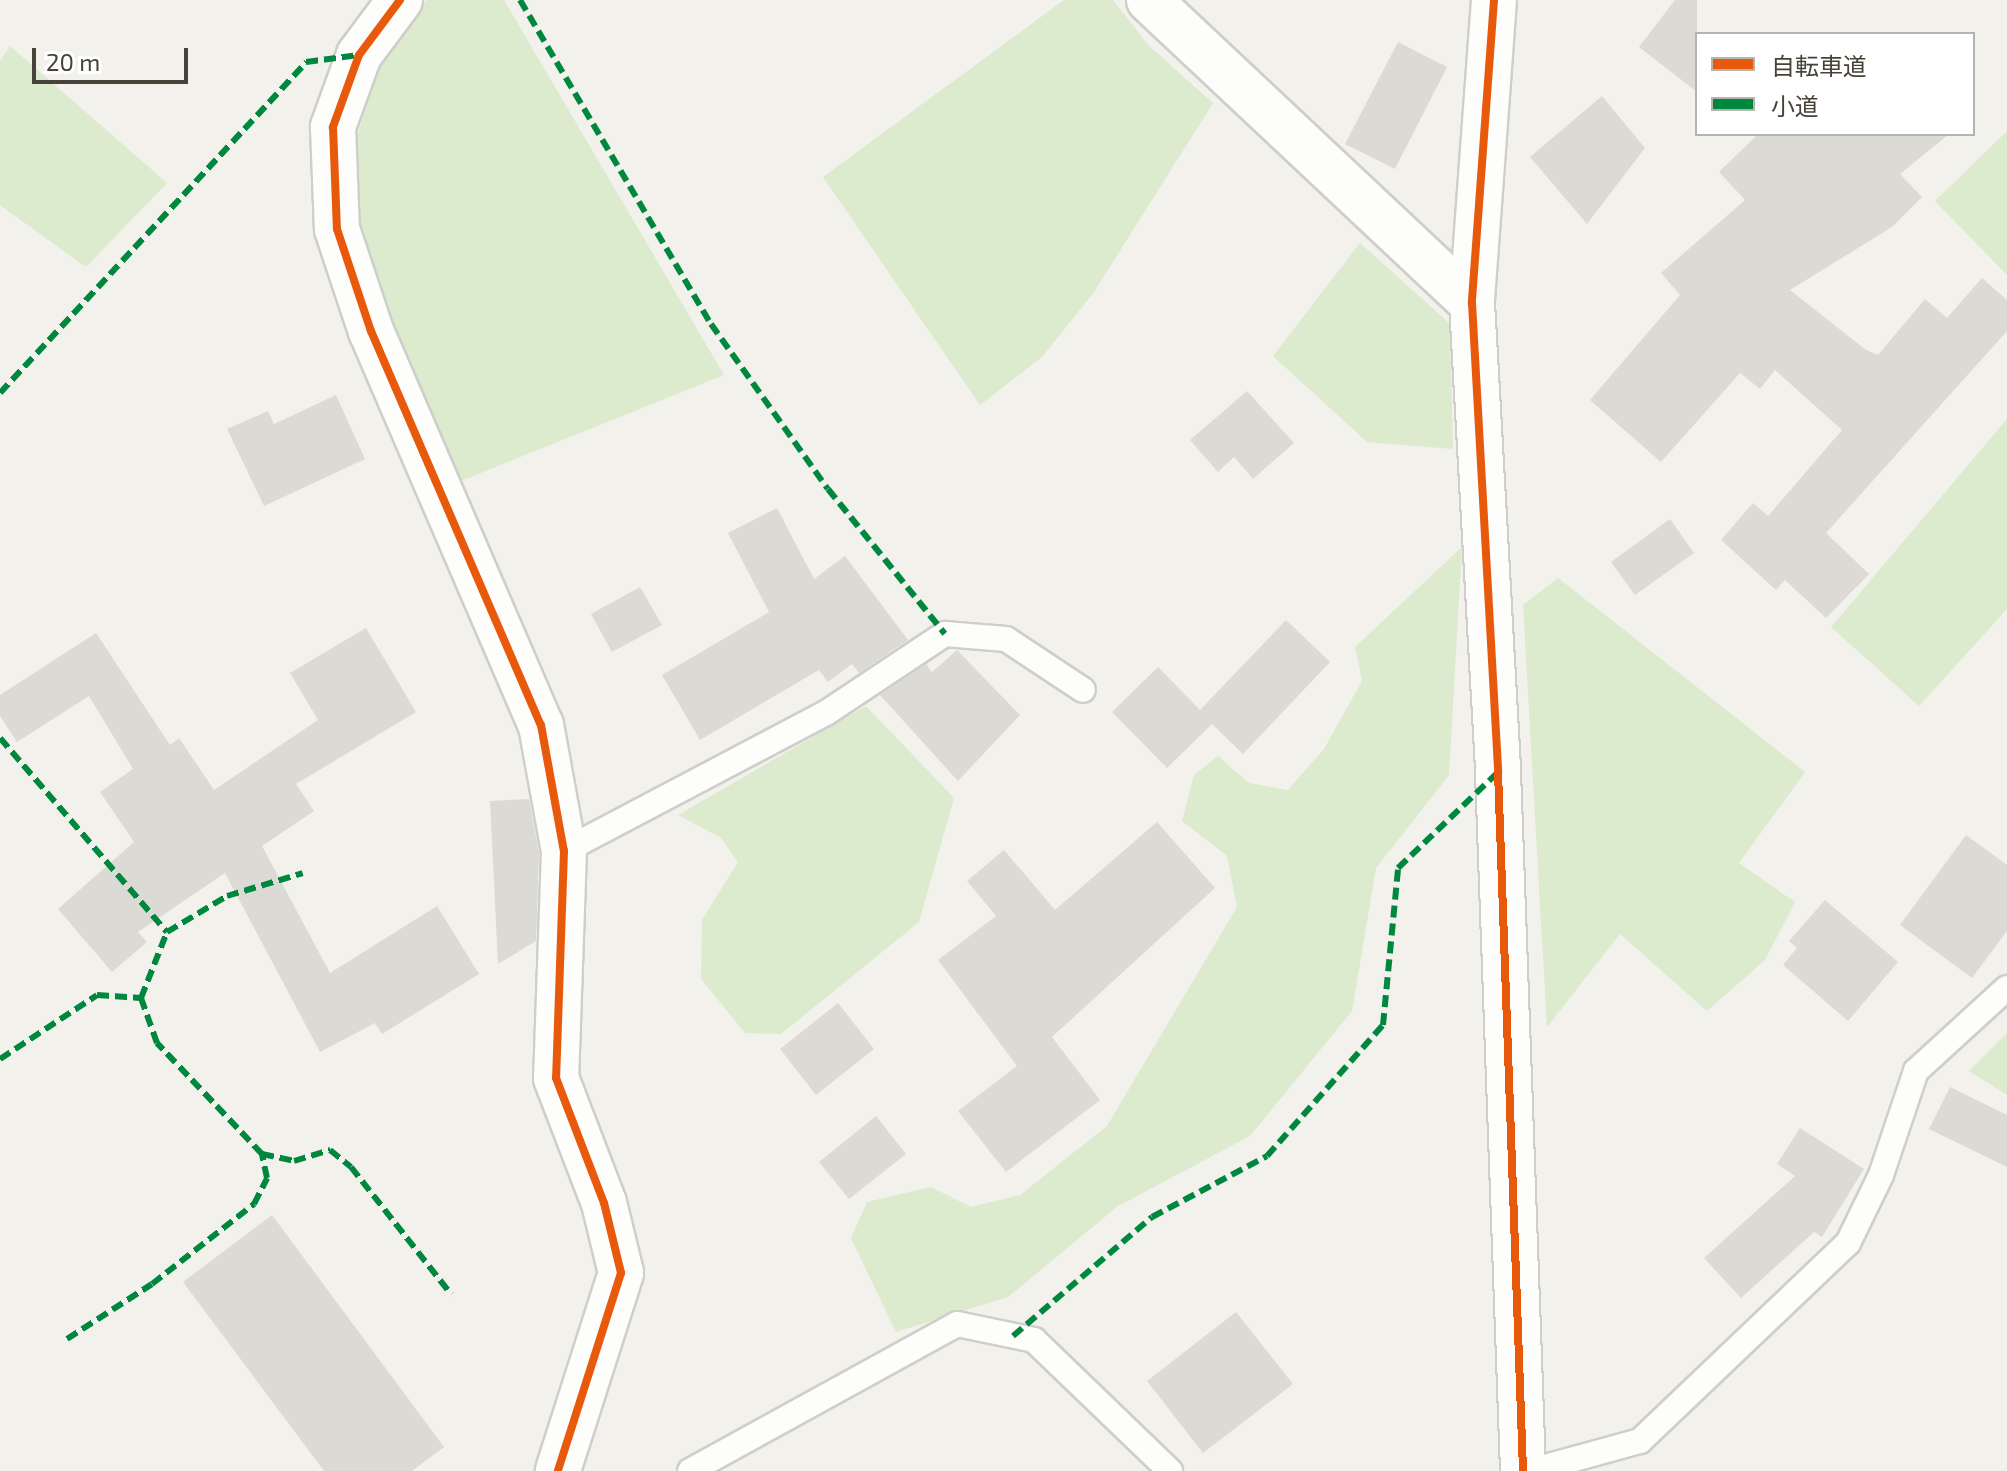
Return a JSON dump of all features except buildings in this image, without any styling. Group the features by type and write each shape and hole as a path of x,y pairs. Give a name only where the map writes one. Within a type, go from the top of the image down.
{"street":[{"path":"400,0 359,55 333,127 337,229 371,331 541,725 564,851 556,1078 604,1203 621,1273 558,1471"},
{"path":"1149,0 1472,303"},
{"path":"1494,0 1472,303 1498,772 1523,1471"}],"lane":[{"path":"564,851 826,713 945,634 1006,639 1083,690"},
{"path":"1531,1471 1640,1441 1848,1243 1881,1175 1916,1071 2007,988"},
{"path":"690,1471 957,1324 1034,1340 1170,1471"}],"green space":[{"path":"426,0 504,0 724,375 461,481 360,255 352,151 385,51"},
{"path":"1064,0 1113,0 1149,46 1213,103 1094,292 1042,357 980,405 823,177"},
{"path":"10,46 167,183 86,267 0,205 0,61"},
{"path":"2007,131 2007,275 1935,201"},
{"path":"1360,243 1450,324 1453,449 1367,442 1273,356"},
{"path":"2007,419 2007,609 1919,706 1831,627"},
{"path":"1462,547 1449,775 1376,868 1352,1011 1250,1136 1118,1206 1008,1297 896,1332 851,1238 867,1202 931,1187 971,1207 1020,1195 1107,1126 1237,907 1227,856 1182,821 1194,775 1218,756 1249,783 1288,790 1324,749 1362,681 1355,647"},
{"path":"1558,578 1805,772 1739,863 1795,902 1765,960 1707,1011 1620,934 1547,1027 1523,605"},
{"path":"866,706 954,798 919,922 781,1034 745,1033 701,979 702,920 738,862 721,838 678,815"},
{"path":"2007,1033 2007,1095 1969,1071"}],"marked path":[{"path":"520,0 711,324 828,489 945,634"},
{"path":"0,393 306,62 359,55"},
{"path":"0,738 167,932 227,896 303,873"},
{"path":"1013,1336 1152,1217 1267,1156 1383,1025 1398,868 1498,772"},
{"path":"67,1339 152,1284 254,1204 267,1178 262,1154 157,1043 141,998 167,932"},
{"path":"0,1059 97,995 141,998"},
{"path":"262,1154 294,1161 330,1150 351,1167 451,1294"}],"cycle path":[{"path":"400,0 359,55 333,127 337,229 371,331 541,725 564,851 556,1078 604,1203 621,1273 558,1471"},
{"path":"1494,0 1472,303 1498,772 1523,1471"}]}
